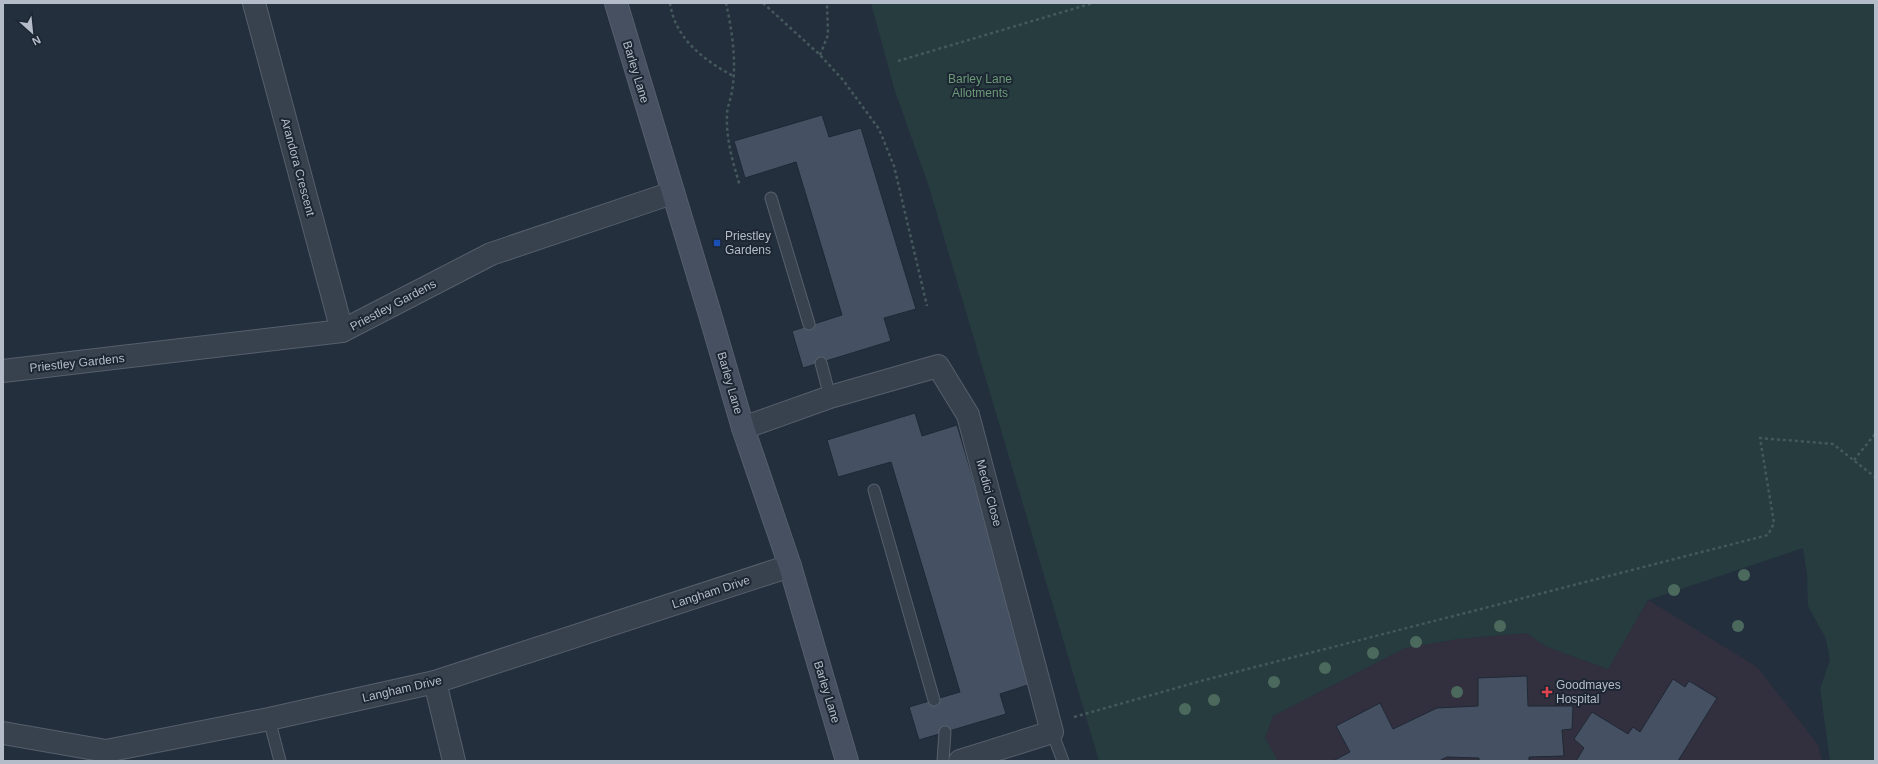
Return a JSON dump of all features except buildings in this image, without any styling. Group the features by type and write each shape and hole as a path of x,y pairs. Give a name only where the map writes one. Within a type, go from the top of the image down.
{"main road":[{"name":"Barley Lane","path":"616,3 743,428 790,566 847,761"}],"street":[{"name":"Arandora Crescent","path":"254,3 342,331"},
{"name":"Priestley Gardens","path":"3,371 342,331 491,254 672,193"},
{"name":"Medici Close","path":"743,428 830,397 938,366 968,415 1051,728"},
{"name":"Langham Drive","path":"3,733 107,756 269,718 435,682 790,566"},
{"path":"435,682 454,761"},
{"path":"960,761 1051,728"}],"lane":[{"path":"771,198 809,324"},
{"path":"821,363 830,397"},
{"path":"874,490 934,700"},
{"path":"269,718 280,761"},
{"path":"1051,728 1063,761"},
{"path":"943,761 945,732"}],"path":[{"path":"670,3 672,13 683,36 696,52 710,63 734,76"},
{"path":"726,3 734,66 732,92 726,112 727,135 740,186"},
{"path":"763,3 820,55 843,80 879,129 894,166 927,306"},
{"path":"820,55 828,35 827,3"},
{"path":"898,61 1093,3"},
{"path":"1854,460 1875,434"},
{"path":"1051,728 1201,681 1768,536 1774,523 1760,438 1833,444 1875,477"}],"shaded area":[{"name":"Goodmayes Hospital","path":"1648,600 1757,667 1818,745 1822,761 1278,761 1265,738 1273,716 1405,648 1458,639 1526,633 1547,647 1608,669"}],"green space":[{"name":"Barley Lane Allotments","path":"871,3 1875,3 1875,761 1830,761 1820,689 1830,660 1826,639 1808,606 1807,575 1803,548 1648,600 1608,669 1547,647 1526,633 1458,639 1405,648 1273,716 1265,738 1278,761 1099,761 929,187 894,88"}],"place":[{"name":"Priestley Gardens","path":"717,243"},
{"name":"Goodmayes Hospital","path":"1547,692"}]}
